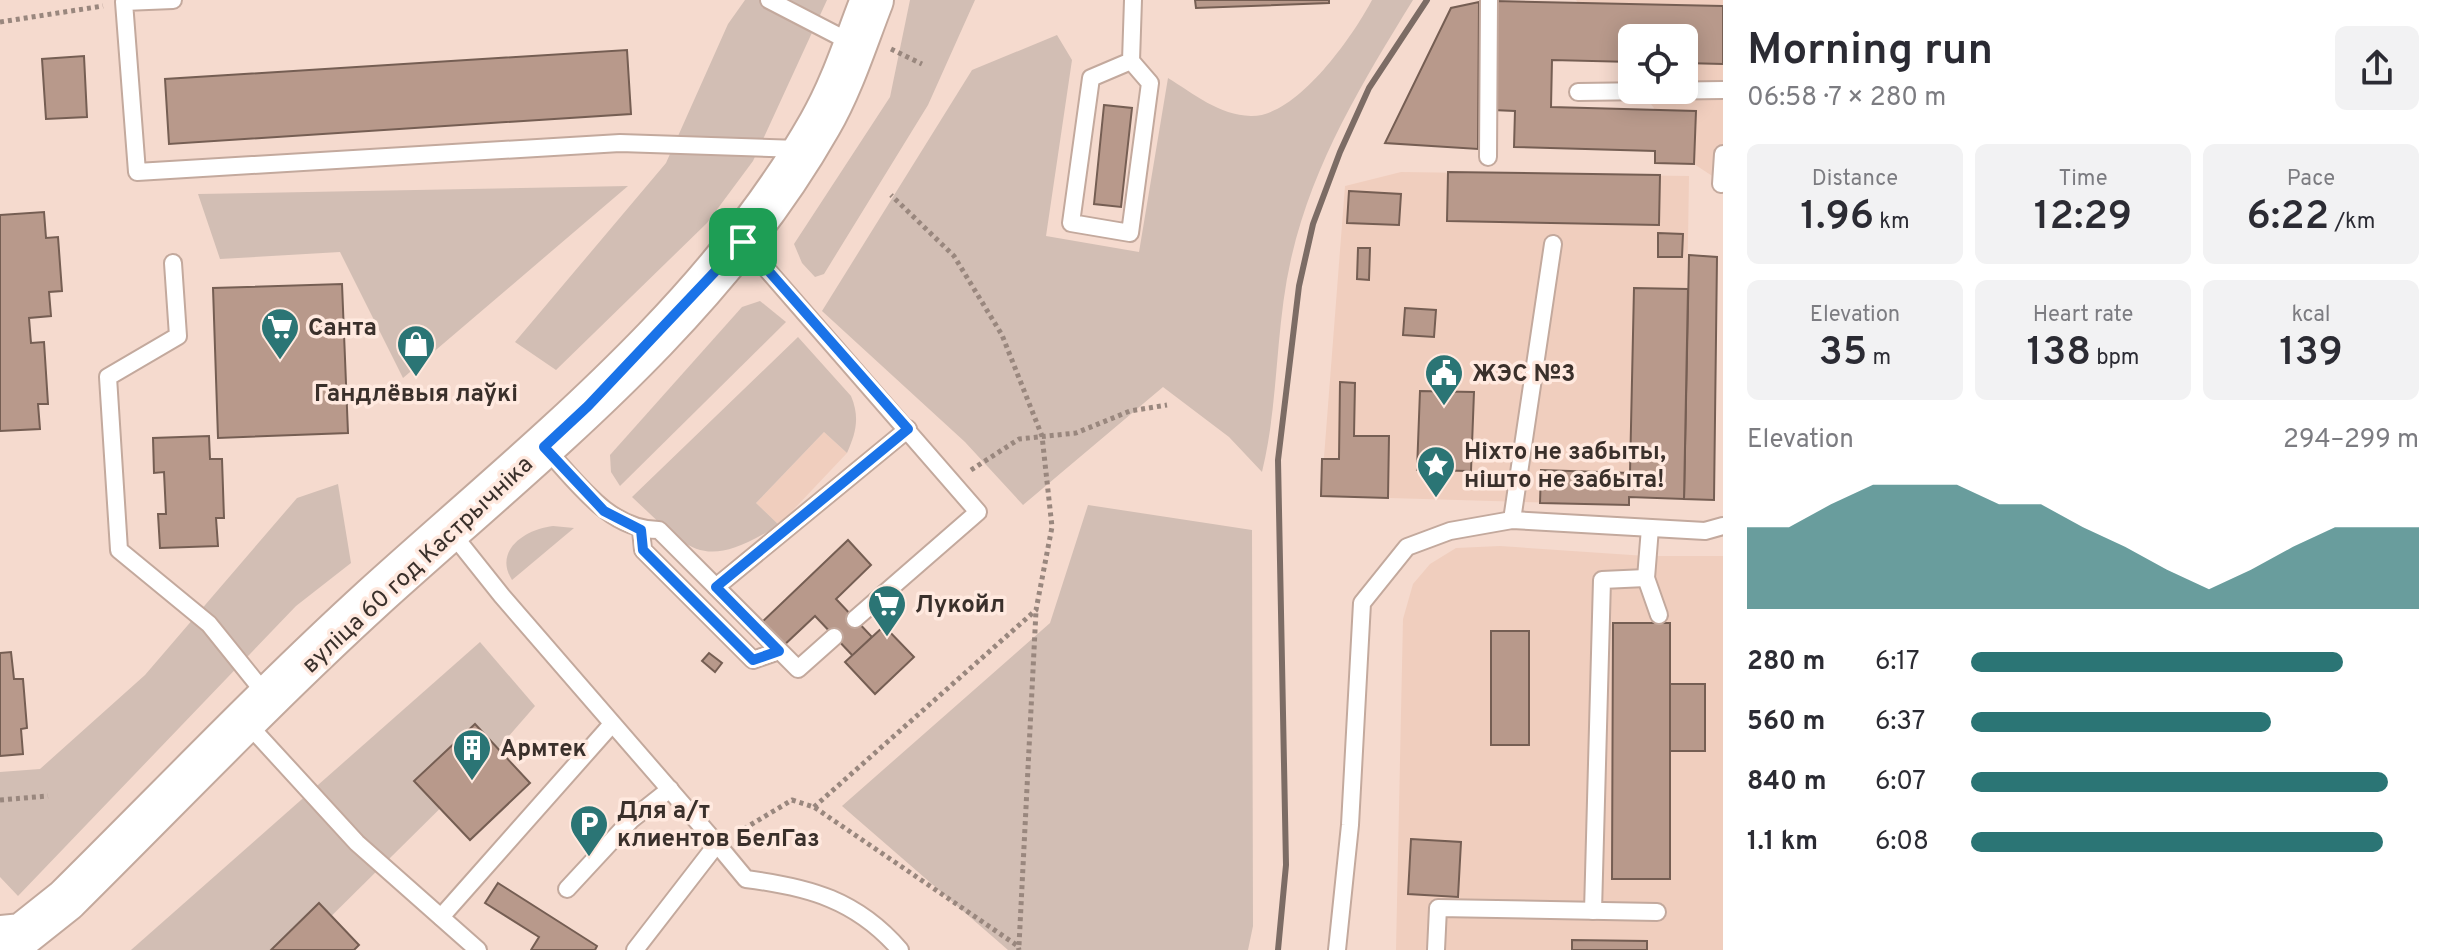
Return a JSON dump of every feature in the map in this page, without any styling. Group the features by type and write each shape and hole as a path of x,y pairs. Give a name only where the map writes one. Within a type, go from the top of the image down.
{"street":[{"name":"вуліца 60 год Кастрычніка","path":"10,934 66,900 370,601 599,395 743,242 822,120 872,0"}],"lane":[{"path":"173,0 124,2 137,172 620,143 804,149"},
{"path":"769,0 798,6 854,44"},
{"path":"1131,61 1091,78 1071,223 1130,233 1150,83 1131,61 1133,0"},
{"path":"1488,157 1489,0"},
{"path":"1578,92 1723,90"},
{"path":"1722,186 1723,154"},
{"path":"743,242 978,512 855,619"},
{"path":"1512,520 1553,244"},
{"path":"173,263 178,336 108,377 119,550 209,624 258,711 357,843 478,950"},
{"path":"716,587 908,429"},
{"path":"544,447 604,511 641,530 659,530 798,669 834,637"},
{"path":"1337,950 1350,825 1362,603 1407,547 1450,531 1512,520 1705,531 1723,526"},
{"path":"1650,528 1646,578 1659,615"},
{"path":"641,530 643,550 753,660 779,651"},
{"path":"450,531 746,879 821,892 850,907 889,936 900,950"},
{"path":"1593,911 1602,580 1646,578"},
{"path":"441,917 612,724"},
{"path":"567,889 631,820 670,789"},
{"path":"635,950 717,844"},
{"path":"1436,950 1438,908 1657,912"}],"path":[{"path":"0,22 124,2"},
{"path":"953,482 1019,439 1076,433 1130,411 1167,405"},
{"path":"1019,948 1036,610"},
{"path":"0,800 48,796"},
{"path":"717,844 792,800 814,807 1019,948"}],"shaded area":[{"path":"745,0 827,0 753,161 707,223 556,370 515,342 666,163 728,24"},
{"path":"910,0 975,0 928,105 824,274 815,277 802,263 794,244 890,97"},
{"path":"1372,0 1413,0 1341,125 1300,224 1286,285 1262,472 1229,437 1163,387 1023,505 965,442 822,311 972,70 1057,35 1072,60 1046,236 1139,252 1168,78 1207,103 1228,112 1251,116 1269,113 1287,103 1322,72"},
{"path":"1576,0 1723,0 1723,183 1694,164 1651,104 1698,104 1698,24 1618,24 1618,58"},
{"path":"1401,172 1689,176 1684,499 1630,497 1629,505 1321,496 1345,186"},
{"path":"628,186 403,378 340,252 220,259 198,194"},
{"path":"760,301 786,322 620,486 611,472 610,455 742,307"},
{"path":"798,337 851,396 856,425 847,453 824,432 756,503 779,525 753,540 714,552 699,550 685,543 632,497"},
{"path":"824,432 847,453 779,525 756,503"},
{"path":"338,484 351,563 296,606 18,896 0,877 0,772 40,769 145,675 297,498"},
{"path":"1088,505 1252,530 1253,926 1248,950 1008,950 842,806 1050,623"},
{"path":"553,526 574,528 512,580 507,559 515,543 533,531"},
{"path":"1500,546 1646,556 1723,556 1723,950 1396,950 1403,619 1413,584 1430,564 1456,548"},
{"path":"480,642 535,706 482,767 297,950 131,950"}],"building":[{"path":"1195,0 1329,0 1329,3 1196,8"},
{"path":"1495,1 1723,6 1723,64 1698,63 1698,24 1618,24 1618,62 1552,60 1551,107 1696,111 1694,164 1655,163 1655,151 1514,147 1515,111 1493,110"},
{"path":"1479,2 1478,149 1385,143 1451,8"},
{"path":"627,50 631,114 169,144 165,79"},
{"path":"84,56 87,117 46,119 42,59"},
{"path":"1104,105 1132,108 1121,207 1094,204"},
{"path":"1448,172 1660,175 1659,225 1447,221"},
{"path":"1349,191 1401,194 1399,225 1347,223"},
{"path":"44,212 46,238 58,237 62,291 49,292 51,316 29,318 31,343 44,342 48,404 38,404 40,429 0,431 0,215"},
{"path":"1658,233 1683,234 1682,257 1658,257"},
{"path":"1358,248 1370,248 1369,280 1357,279"},
{"path":"1689,255 1717,257 1714,500 1684,499"},
{"name":"Санта","path":"342,284 348,433 218,438 213,288"},
{"path":"1634,288 1688,289 1684,499 1629,497 1629,505 1540,503 1541,470 1630,473"},
{"path":"1405,308 1436,310 1434,337 1403,335"},
{"path":"1340,382 1355,383 1354,436 1389,436 1388,498 1321,496 1322,459 1339,459"},
{"path":"1420,391 1474,392 1471,471 1417,470"},
{"path":"209,436 210,459 222,459 224,518 216,518 218,546 160,548 158,514 166,514 164,472 154,473 153,438"},
{"path":"848,540 871,565 836,599 872,637 853,656 815,616 781,648 759,625"},
{"path":"1613,623 1670,623 1670,879 1612,879"},
{"path":"884,626 914,657 875,694 845,662"},
{"path":"1491,631 1529,631 1529,745 1491,745"},
{"path":"11,652 14,679 23,679 27,728 21,729 23,754 0,756 0,653"},
{"path":"709,653 722,663 715,672 702,661"},
{"path":"1670,684 1705,684 1705,751 1670,751"},
{"name":"Армтек","path":"475,724 530,783 470,840 414,781"},
{"path":"1411,839 1461,842 1458,897 1408,894"},
{"path":"498,883 597,946 595,950 531,950 539,937 485,903"},
{"path":"319,903 359,945 354,950 271,950"},
{"path":"1572,940 1647,941 1647,950 1572,950"}],"railway":[{"path":"1278,950 1286,865 1278,460 1299,286 1313,224 1340,152 1369,88 1427,0"}],"place":[{"name":"Санта","path":"280,361"},
{"name":"Гандлёвыя лаўкі","path":"416,378"},
{"name":"ЖЭС №3","path":"1444,407"},
{"name":"Ніхто не забыты, нішто не забыта!","path":"1436,499"},
{"name":"Лукойл","path":"887,638"},
{"name":"Армтек","path":"472,782"},
{"name":"Для а/т клиентов БелГаз","path":"589,858"}],"route":[{"path":"743,242 908,429 716,587 779,651 753,660 643,550 641,530 604,511 544,447 588,406 743,242"}]}
